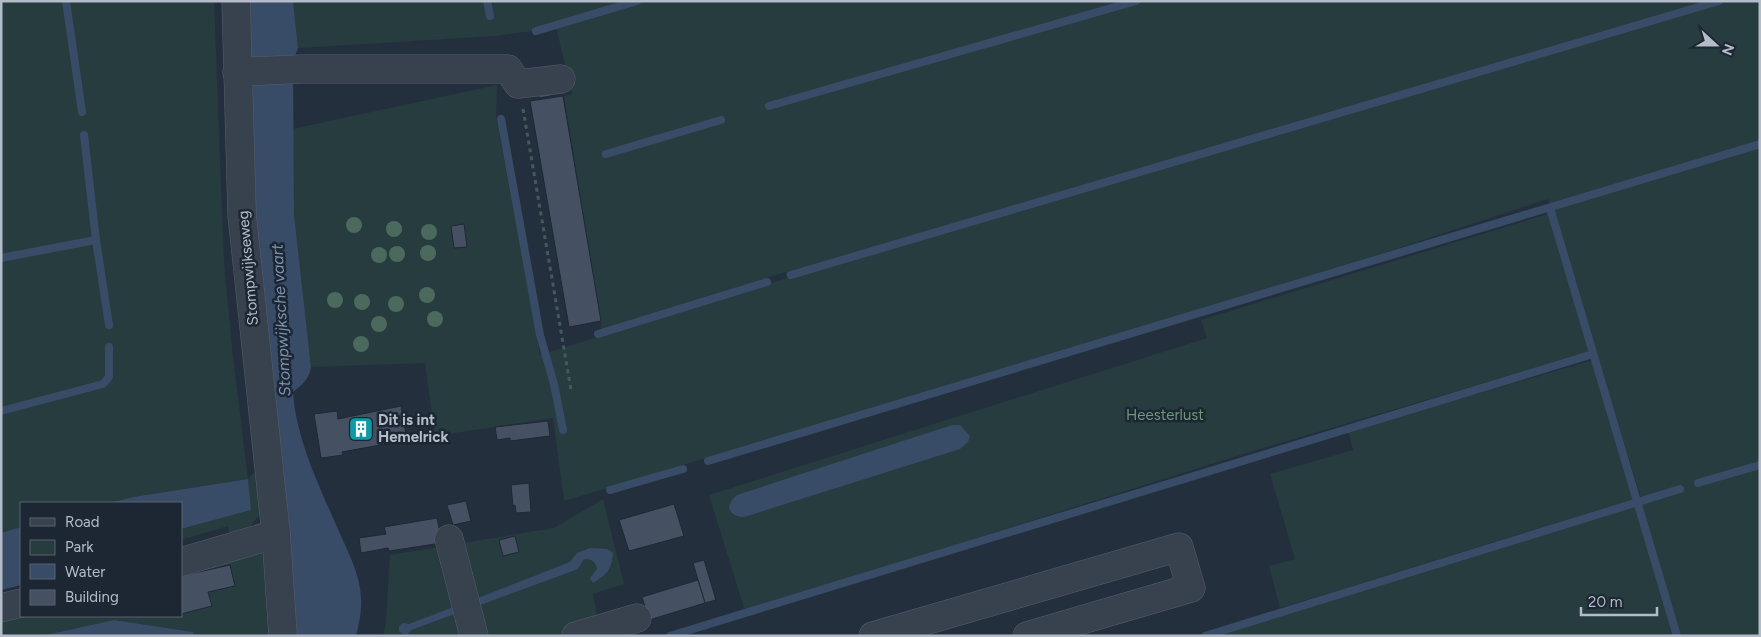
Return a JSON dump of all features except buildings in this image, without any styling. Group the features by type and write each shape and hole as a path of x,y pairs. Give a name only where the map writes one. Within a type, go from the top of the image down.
{"street":[{"name":"Stompwijkseweg","path":"236,1 242,71 242,215 276,534 283,636"},
{"path":"242,71 301,69 508,69 518,84 561,79"},
{"path":"182,562 276,534"},
{"path":"449,539 474,636"},
{"path":"873,636 1179,547 1191,588 1027,636"},
{"path":"1,608 20,603"},
{"path":"576,636 637,618"}],"path":[{"path":"518,84 570,390"}],"green space":[{"path":"1,1 214,1 224,263 248,479 133,497 113,502 20,502 20,527 1,533"},
{"path":"293,1 634,1 532,31 495,36 298,48"},
{"path":"642,1 1760,1 1760,636 1210,636 1643,504 1548,199 1365,259 564,501 553,418 435,436 425,363 311,367 294,214 292,129 497,85 496,116 540,355 787,278 785,272 602,330 564,96 572,94 556,27"},
{"name":"Heesterlust","path":"1548,214 1589,352 1243,454 745,611 709,495 1207,338 1201,320"},
{"path":"1594,360 1634,499 1280,608 1269,566 1295,559 1270,474 1353,450 1348,431"},
{"path":"256,471 261,513 241,537 232,544 228,526 182,540 182,529 251,510 248,479"},
{"path":"603,499 624,584 593,594 598,623 559,636 383,636 386,622 390,555 554,528"},
{"path":"264,554 270,636 194,636 193,632 114,620 41,636 1,636 1,612 20,617 182,617 182,569"}],"water":[{"name":"Stompwijksche vaart","path":"246,1 293,1 298,48 293,61 294,214 311,367 305,381 293,392 295,410 304,447 357,574 361,608 356,636 294,636 254,226"},
{"path":"952,425 960,425 970,436 968,442 960,449 744,517 734,515 731,512 729,506 737,495"},
{"path":"248,479 251,510 182,529 182,502 113,502 133,497"},
{"path":"20,527 20,585 1,590 1,533"},
{"path":"590,548 607,549 613,553 608,571 593,583 590,578 597,569 596,566 593,561 584,559 578,569 475,607 473,600 570,562 577,553"},
{"path":"459,605 460,612 411,630 408,634 403,634 399,631 399,626 403,623 409,624"},
{"path":"114,620 193,632 194,636 41,636"}],"waterway":[{"path":"66,1 82,112"},
{"path":"487,1 490,16"},
{"path":"536,31 637,1"},
{"path":"769,106 1136,1"},
{"path":"791,275 1719,1"},
{"path":"501,119 540,335 554,384 563,430"},
{"path":"606,154 721,120"},
{"path":"84,135 96,240 109,325"},
{"path":"708,461 1760,144"},
{"path":"1550,208 1677,636"},
{"path":"1,258 96,240"},
{"path":"598,334 767,282"},
{"path":"1,411 103,384 109,377 109,347"},
{"path":"670,636 1593,354"},
{"path":"1698,483 1760,465"},
{"path":"610,490 683,469"},
{"path":"1205,636 1680,489"}],"place":[{"name":"Dit is int Hemelrick","path":"361,429"}]}
